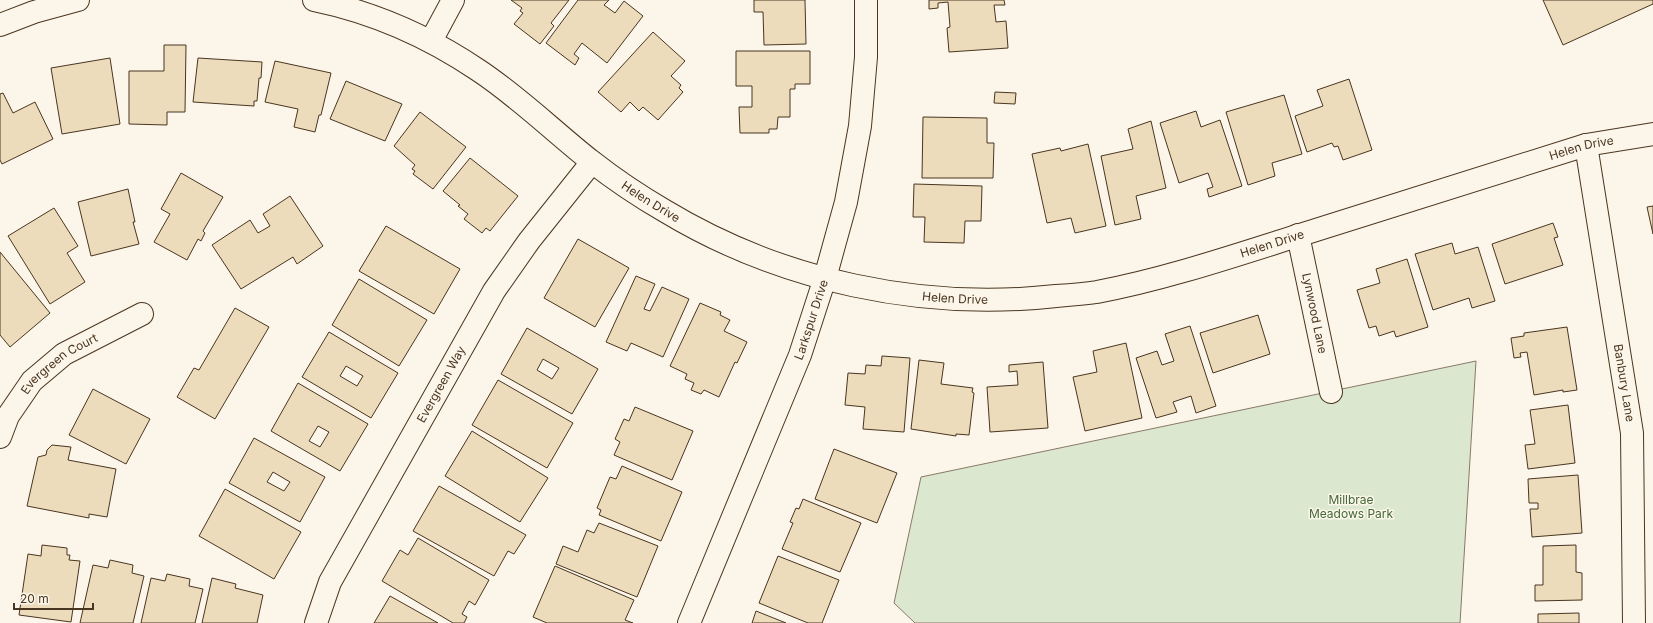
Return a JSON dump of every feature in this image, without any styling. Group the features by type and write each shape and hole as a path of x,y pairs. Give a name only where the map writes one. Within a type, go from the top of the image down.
{"street":[{"path":"0,25 34,12 78,0"},
{"name":"Helen Drive","path":"314,0 376,18 431,42 478,69 518,99 592,162 639,196 725,244 777,263 825,278 890,292 956,300 1018,300 1096,292 1173,274 1586,145 1653,134"},
{"path":"431,42 453,0"},
{"name":"Larkspur Drive","path":"689,623 800,355 825,278 846,202 860,126 866,57 866,0"},
{"name":"Banbury Lane","path":"1586,145 1632,432 1634,623"},
{"name":"Evergreen Way","path":"316,623 330,582 353,537 494,290 529,241 592,162"},
{"name":"Lynwood Lane","path":"1298,235 1331,392"},
{"name":"Evergreen Court","path":"0,437 8,416 32,381 64,354 142,314"}],"green space":[{"name":"Millbrae Meadows Park","path":"1476,361 1460,623 915,623 894,603 921,477"}],"building":[{"path":"511,0 569,0 551,23 554,26 540,44 514,24 523,13 520,11 522,8"},
{"path":"578,0 609,0 604,5 615,13 624,1 643,16 607,63 582,43 574,54 579,58 575,65 546,43"},
{"path":"754,0 805,0 806,44 764,45 763,12 754,12"},
{"path":"929,0 1004,0 1005,5 994,5 996,22 1006,21 1008,48 949,52 947,28 950,27 948,2 938,3 938,8 929,9"},
{"path":"1543,0 1653,0 1653,4 1563,45"},
{"path":"653,32 685,61 671,76 681,85 679,88 683,92 658,120 643,107 639,111 630,102 621,112 598,92"},
{"path":"164,45 186,45 185,112 167,112 167,125 129,124 129,71 164,71"},
{"path":"736,51 810,51 810,84 795,84 795,89 790,89 790,117 778,117 777,129 769,129 769,133 740,133 739,107 752,107 752,86 736,86"},
{"path":"110,58 120,124 62,134 51,68"},
{"path":"198,58 262,62 257,101 254,101 254,106 193,102"},
{"path":"275,61 331,73 321,115 319,115 315,132 294,127 298,109 265,102"},
{"path":"1349,79 1372,150 1343,160 1338,146 1334,147 1332,143 1307,152 1295,116 1323,106 1317,90"},
{"path":"346,81 402,104 385,141 330,119"},
{"path":"995,92 1016,93 1015,104 994,103"},
{"path":"3,93 13,113 35,102 53,139 2,164 0,160 0,94"},
{"path":"1284,95 1302,154 1272,163 1275,176 1248,185 1226,112"},
{"path":"1196,111 1201,127 1220,120 1242,186 1209,197 1207,189 1213,187 1208,173 1179,183 1160,123"},
{"path":"420,112 466,147 433,189 413,174 415,171 412,169 415,165 394,146"},
{"path":"923,117 987,118 987,143 994,143 993,178 922,178"},
{"path":"1151,121 1166,188 1136,196 1141,219 1115,225 1101,156 1133,149 1128,129"},
{"path":"1088,144 1106,226 1075,233 1071,218 1047,223 1032,154 1060,148 1061,151"},
{"path":"470,158 518,196 490,231 486,228 482,233 464,219 468,214 458,206 460,205 443,191"},
{"path":"181,173 223,197 203,231 205,233 201,241 198,239 187,260 154,242 170,214 161,209"},
{"path":"914,184 982,186 981,221 965,221 964,243 924,242 925,217 913,217"},
{"path":"128,189 135,222 133,222 139,244 91,256 78,202"},
{"path":"290,196 323,246 297,264 293,257 241,289 212,245 250,220 258,233 270,226 263,214"},
{"path":"1653,206 1653,234 1647,207"},
{"path":"54,208 78,246 67,253 85,282 50,304 8,236"},
{"path":"1553,223 1558,237 1554,238 1563,265 1505,284 1492,244"},
{"path":"386,226 460,269 434,314 359,271"},
{"path":"578,239 629,268 595,327 544,298"},
{"path":"1452,243 1455,254 1478,247 1495,301 1472,308 1469,298 1433,310 1415,254"},
{"path":"0,252 50,313 10,347 0,335"},
{"path":"1407,259 1428,327 1396,337 1394,331 1379,336 1376,326 1369,328 1357,290 1380,283 1376,269"},
{"path":"636,276 655,284 644,309 650,311 662,287 689,299 663,357 631,343 627,351 606,342"},
{"path":"359,279 427,320 399,366 332,325"},
{"path":"700,303 721,312 720,315 730,320 724,331 747,342 737,363 735,362 719,397 704,390 701,394 691,390 694,383 685,379 687,374 670,366"},
{"path":"235,308 269,327 215,419 177,397 194,368 199,370"},
{"path":"1258,315 1270,354 1213,373 1200,333"},
{"path":"1190,326 1216,406 1196,413 1191,396 1173,402 1177,412 1156,418 1136,358 1157,351 1162,365 1174,361 1165,334"},
{"path":"1567,327 1577,390 1563,392 1563,390 1534,395 1527,352 1520,353 1521,357 1514,358 1511,338 1524,336 1524,333"},
{"path":"527,328 598,369 572,414 501,374","holes":["543,359 559,368 552,379 537,370"]},
{"path":"329,332 398,373 371,418 302,377","holes":["346,366 363,376 357,386 340,376"]},
{"path":"1126,343 1142,418 1085,431 1073,377 1097,372 1093,351"},
{"path":"882,356 910,358 904,432 863,429 865,407 845,405 848,373 865,374 866,365 881,366"},
{"path":"919,360 944,363 941,384 973,388 972,392 974,393 969,435 956,434 956,436 911,429"},
{"path":"1043,362 1048,428 990,432 987,387 1018,385 1017,371 1009,372 1009,365"},
{"path":"498,380 573,423 547,468 472,425"},
{"path":"298,383 368,424 340,471 271,431","holes":["318,426 329,432 320,447 309,441"]},
{"path":"93,389 150,419 126,464 69,435"},
{"path":"1568,405 1575,463 1528,469 1525,445 1535,444 1530,410"},
{"path":"635,407 693,431 672,480 614,455 620,442 615,439 624,419 629,421"},
{"path":"472,431 548,478 520,522 445,476"},
{"path":"254,438 325,477 300,522 229,483","holes":["273,472 290,482 284,491 267,482"]},
{"path":"52,445 71,447 68,460 116,469 107,517 89,514 89,518 27,506 38,457 46,455 47,450"},
{"path":"834,449 897,473 877,523 815,499"},
{"path":"622,466 682,492 661,541 599,515 601,510 597,508 610,477 616,479"},
{"path":"1578,475 1582,533 1532,537 1530,509 1538,509 1538,503 1529,503 1528,479"},
{"path":"439,486 526,535 514,554 508,551 494,576 413,531"},
{"path":"225,489 301,532 274,579 199,536"},
{"path":"803,499 861,523 840,572 782,549 793,523 790,522 796,508 799,509"},
{"path":"599,523 658,546 637,597 556,564 563,546 578,552 587,530 594,533"},
{"path":"418,538 489,580 475,605 469,601 462,614 467,617 464,623 453,623 382,581 400,550 408,555"},
{"path":"42,545 67,548 67,555 70,555 69,560 80,561 71,622 19,615 28,554 41,556"},
{"path":"1576,545 1576,572 1582,573 1582,600 1535,601 1535,585 1543,585 1543,546"},
{"path":"778,556 839,580 822,623 808,623 759,603"},
{"path":"110,560 133,565 132,573 144,576 133,623 80,623 93,565 108,568"},
{"path":"555,566 634,600 625,620 633,623 547,623 533,617"},
{"path":"167,574 190,579 189,586 203,589 195,623 141,623 151,578 165,581"},
{"path":"212,578 236,584 235,588 263,595 257,623 202,623"},
{"path":"390,596 438,623 374,623"},
{"path":"756,611 786,623 752,623"},
{"path":"1579,613 1579,623 1538,623 1538,614"}]}
